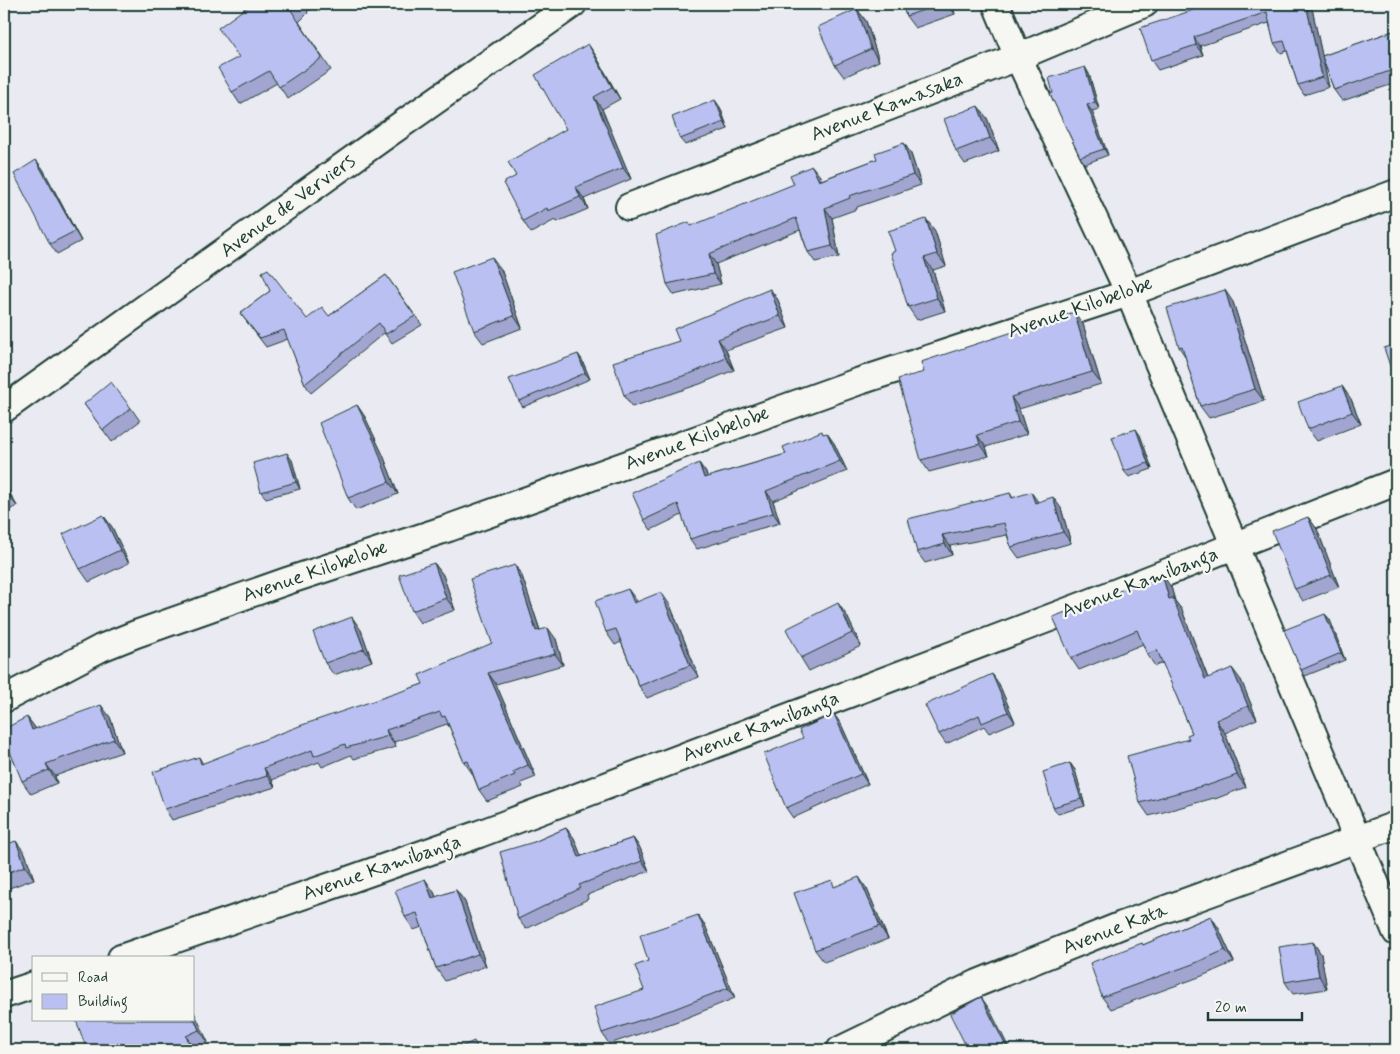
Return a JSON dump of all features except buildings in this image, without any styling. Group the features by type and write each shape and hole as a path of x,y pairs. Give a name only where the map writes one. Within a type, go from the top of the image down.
{"street":[{"name":"Avenue de Verviers","path":"4,409 573,4"},
{"path":"996,4 1018,57 1129,293 1396,932"},
{"name":"Avenue Kamasaka","path":"629,207 1018,57 1144,4"},
{"name":"Avenue Kilobelobe","path":"4,699 101,648 136,634 287,581 449,528 857,382 1129,293 1396,193"},
{"name":"Avenue Kamibanga","path":"127,956 479,834 1084,605 1396,482"},
{"name":"Avenue Kata","path":"840,1050 978,983 1122,926 1396,825"},
{"path":"4,995 32,987"}]}
